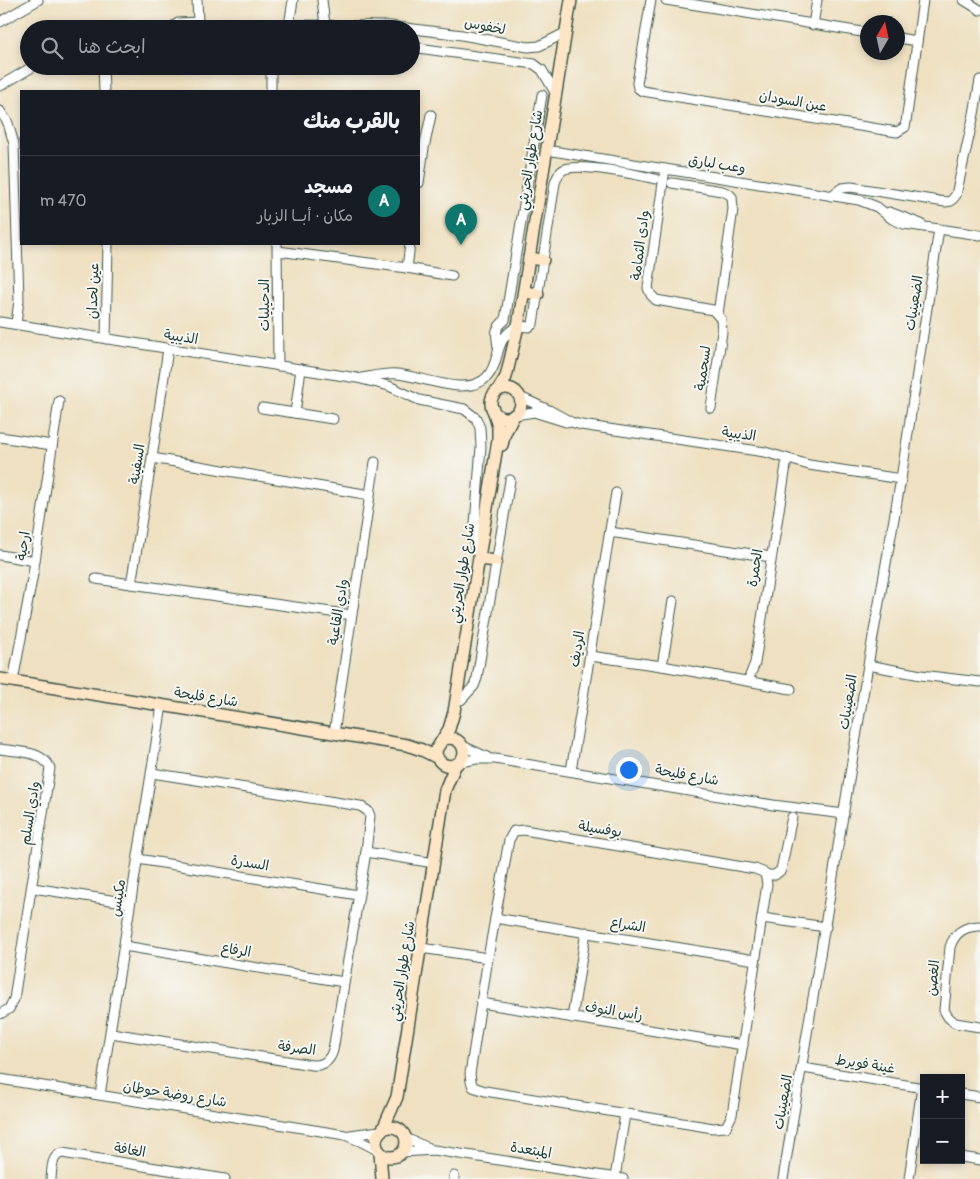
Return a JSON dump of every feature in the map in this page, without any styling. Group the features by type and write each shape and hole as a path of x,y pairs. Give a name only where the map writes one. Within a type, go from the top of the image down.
{"street":[{"path":"0,22 38,0"},
{"path":"196,0 200,20"},
{"path":"290,20 293,0"},
{"path":"322,0 324,20"},
{"name":"شارع طوار الحريثي","path":"498,390 506,377 518,326 571,0"},
{"name":"عين السودان","path":"651,0 637,83 638,88 642,91 897,132 905,127 923,2"},
{"path":"666,0 860,32"},
{"path":"813,25 817,0"},
{"path":"923,2 933,0"},
{"path":"964,0 980,10"},
{"name":"لخفوس","path":"420,29 532,48 566,33"},
{"path":"905,39 917,41"},
{"path":"420,48 534,64 542,70 556,94"},
{"path":"0,86 20,74"},
{"path":"103,75 104,90"},
{"path":"270,75 271,90"},
{"path":"831,196 842,188 851,187 945,202 953,200 956,195 966,154 980,80"},
{"path":"498,347 497,328 505,319 542,95"},
{"path":"0,111 8,123 14,144 19,300 16,324"},
{"path":"420,166 421,148 431,115"},
{"name":"وعب لبارق","path":"546,150 865,202 924,226 980,235"},
{"path":"524,292 538,294 555,183 561,171 567,168 576,168 613,171 655,180"},
{"name":"وادى الثمامة","path":"665,169 648,288 656,300 706,308 718,314"},
{"path":"672,183 722,191 729,194 734,202 718,314"},
{"name":"الضعينيات","path":"783,1179 803,1068 868,664 901,479 939,229"},
{"name":"عين لحدان","path":"106,339 108,245"},
{"path":"407,268 410,245"},
{"path":"278,248 452,276"},
{"name":"الدحيليات","path":"278,248 278,366"},
{"path":"529,258 543,260"},
{"name":"الذيبية","path":"357,378 391,374 460,386 474,385 483,380 490,372 498,347 505,336 518,326 529,327 533,324 538,294"},
{"name":"لسحمية","path":"711,408 722,332 721,319 718,314"},
{"name":"الذيبية","path":"0,322 357,378 389,386 420,400 464,409 476,418 480,428 481,447 474,543 482,559"},
{"name":"شارع طوار الحريثي","path":"518,326 514,378 518,395"},
{"name":"السفينة","path":"131,584 168,349"},
{"path":"295,413 301,370"},
{"path":"389,386 391,374"},
{"path":"510,389 518,395 520,408 515,415 502,417 493,409 493,397 498,390 510,389"},
{"name":"الذيبية","path":"518,395 571,422"},
{"name":"ارحية","path":"14,681 35,561 59,401"},
{"path":"262,408 333,419"},
{"name":"شارع طوار الحريثي","path":"462,745 458,725 498,440 498,427 493,409"},
{"name":"الذيبية","path":"515,415 534,412 560,421 765,452 809,465 901,479"},
{"name":"شارع طوار الحريثي","path":"441,741 449,729 454,712 503,440 515,415"},
{"path":"0,437 52,445"},
{"path":"152,458 370,495"},
{"name":"الحمرة","path":"748,681 755,663 787,459"},
{"name":"وادي القاعية","path":"334,733 375,462"},
{"path":"461,700 474,686 477,678 510,480"},
{"name":"الرديف","path":"571,771 616,493"},
{"path":"610,532 771,557"},
{"path":"0,555 35,561"},
{"path":"482,559 496,561"},
{"path":"96,579 352,615"},
{"path":"662,666 673,601"},
{"path":"590,656 662,666 791,689"},
{"path":"868,664 980,682"},
{"name":"شارع فليحة","path":"0,679 407,745 422,750 438,760"},
{"name":"مكينس","path":"100,1095 162,705"},
{"path":"452,738 462,745 464,754 458,764 447,766 438,760 436,750 441,741 452,738"},
{"name":"شارع فليحة","path":"407,745 441,741"},
{"name":"شارع فليحة","path":"462,745 494,759 773,805 844,814"},
{"name":"وادي السلم","path":"0,749 41,756 47,761 50,768 14,999 10,1009 0,1014"},
{"name":"شارع فليحة","path":"458,764 494,759"},
{"name":"شارع طوار الحريثي","path":"404,1135 399,1118 397,1097 445,790 444,774 438,760"},
{"name":"شارع طوار الحريثي","path":"445,790 458,764"},
{"name":"الصرفة","path":"111,1033 319,1066 326,1063 331,1057 333,1050 366,852 370,816 368,811 360,806 152,773"},
{"path":"765,875 776,875 781,870 792,817"},
{"name":"بوفسيلة","path":"519,830 745,868 760,871 765,875 767,884 744,1045 732,1115 726,1126 714,1128 484,1091 474,1087 470,1074 488,958 509,840 514,831 519,830"},
{"path":"366,852 434,863"},
{"name":"السدرة","path":"138,859 358,894"},
{"path":"32,888 130,903"},
{"name":"الشراع","path":"495,918 755,960"},
{"path":"762,918 826,927"},
{"name":"الغصن","path":"980,926 964,929 953,939 950,947 943,1006 948,1018 955,1023 980,1027"},
{"path":"572,1018 586,932"},
{"name":"الرفاع","path":"124,946 344,982"},
{"path":"421,948 488,958"},
{"name":"رأس النوف","path":"481,1003 744,1045"},
{"name":"غينة فويرط","path":"803,1068 920,1088"},
{"name":"شارع روضة حوطان","path":"0,1080 345,1135 363,1135 381,1130"},
{"path":"965,1095 980,1097"},
{"name":"شارع طوار الحريثي","path":"381,1130 397,1097"},
{"path":"909,1179 920,1109"},
{"path":"619,1178 625,1114"},
{"path":"393,1127 404,1135 405,1145 384,1179 376,1140 381,1130 393,1127"},
{"name":"شارع روضة حوطان","path":"345,1135 379,1151"},
{"name":"المبتعدة","path":"404,1135 434,1150"},
{"name":"المبتعدة","path":"399,1154 434,1150 619,1178"},
{"path":"914,1150 920,1151"},
{"path":"379,1151 388,1156 399,1154"},
{"name":"الغافة","path":"51,1179 54,1158 57,1154 62,1153 225,1179"},
{"path":"965,1158 980,1160"}],"place":[{"name":"مسجد","path":"461,245"}]}
